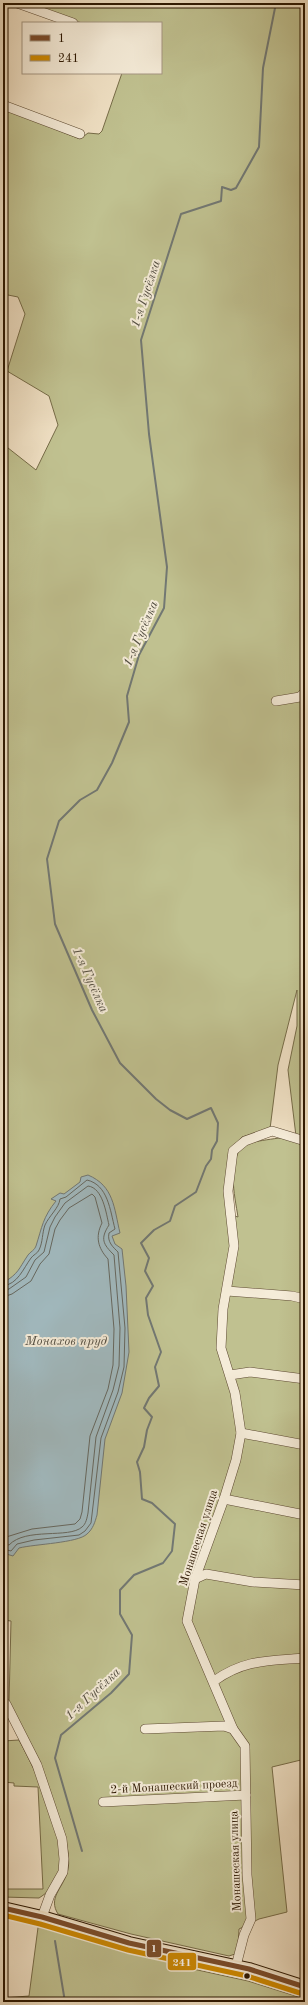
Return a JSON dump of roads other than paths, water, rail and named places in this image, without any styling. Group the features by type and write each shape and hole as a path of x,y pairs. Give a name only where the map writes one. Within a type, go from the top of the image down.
{"main road":[{"path":"3,1908 42,1917 129,1943 236,1966 305,1987"}],"street":[{"path":"17,3 70,22"},
{"path":"3,105 80,134"},
{"path":"276,701 300,697 305,692"},
{"name":"Монашеская улица","path":"236,1966 244,1934 251,1919 246,1875 245,1746 233,1729 214,1681 187,1621 195,1579 224,1499 236,1460 241,1433 230,1375 221,1348 223,1309 234,1246 228,1191 233,1151 246,1141 272,1131 305,1141"},
{"path":"227,1291 292,1296 305,1299"},
{"path":"230,1375 250,1372 305,1379"},
{"path":"241,1433 305,1445"},
{"path":"224,1499 305,1515"},
{"path":"195,1579 206,1574 253,1582 305,1585"},
{"path":"214,1681 236,1668 253,1663 274,1659 305,1658"},
{"path":"5,1704 37,1765 62,1839 64,1859 63,1872 50,1895 42,1917"},
{"path":"145,1729 224,1726 233,1729"},
{"name":"2-й Монашеский проезд","path":"103,1802 246,1795"}],"water":[{"name":"Монахов пруд","path":"88,1175 103,1185 112,1199 120,1233 112,1236 115,1244 122,1249 126,1286 129,1352 122,1393 105,1439 97,1515 91,1530 82,1537 75,1539 19,1548 13,1556 3,1553 3,1283 15,1274 28,1255 34,1250 46,1217 56,1201 51,1199 60,1193 64,1194 80,1182 81,1177"}],"waterway":[{"name":"1-я Гусёлка","path":"82,1851 55,1758 61,1735 111,1693 129,1674 132,1635 120,1614 120,1590 134,1575 163,1563 172,1551 175,1524 152,1503 142,1499 140,1472 137,1462 144,1447 147,1430 152,1417 144,1408 149,1398 159,1386 155,1367 161,1352 148,1315 146,1298 153,1286 145,1271 149,1258 141,1243 154,1230 170,1221 175,1206 196,1192 206,1166 211,1159 212,1150 217,1141 218,1123 211,1108 187,1119 170,1110 156,1099 120,1063 92,1010 55,924 47,859 59,821 80,800 97,790 112,763 129,722 127,696 139,655 164,608 167,567 149,434 141,340 181,214 221,201 222,187 231,190 236,188 259,147 263,68 276,3"},
{"name":"1-я Гусёлка","path":"55,1941 65,2002"}]}
